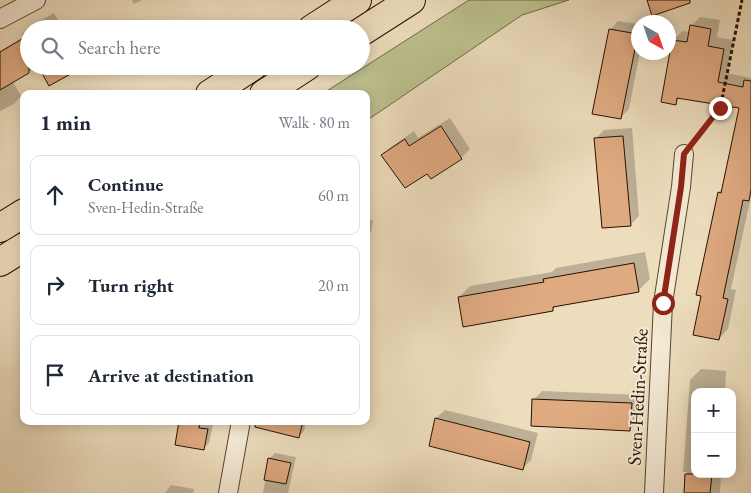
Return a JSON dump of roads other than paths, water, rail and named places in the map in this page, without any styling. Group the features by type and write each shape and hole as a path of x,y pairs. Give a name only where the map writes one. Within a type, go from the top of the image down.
{"highway":[{"path":"326,20 357,0"},
{"path":"370,26 411,0"},
{"path":"216,90 239,75"},
{"path":"270,90 293,75"},
{"path":"0,228 20,216"},
{"path":"0,262 20,250"}],"street":[{"path":"0,19 36,0"},
{"name":"Sven-Hedin-Straße","path":"654,493 663,303 681,187 684,154"},
{"path":"228,493 240,425"}]}
